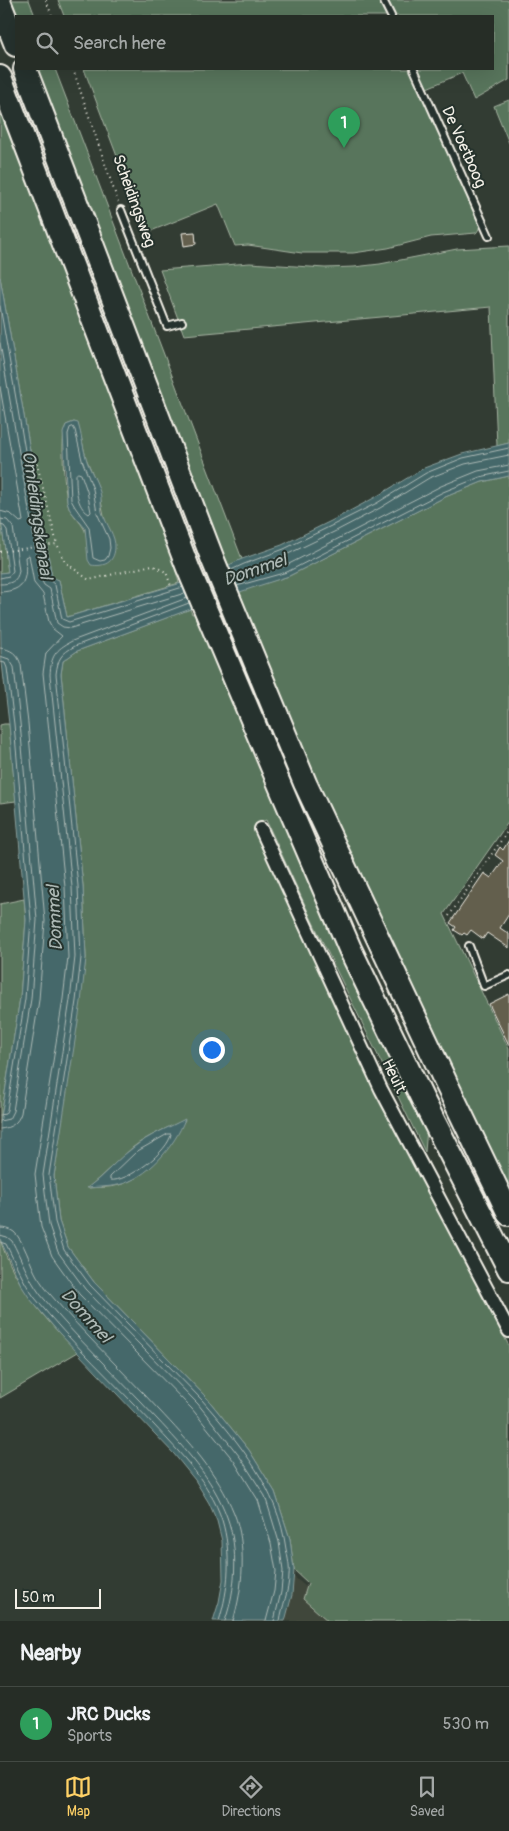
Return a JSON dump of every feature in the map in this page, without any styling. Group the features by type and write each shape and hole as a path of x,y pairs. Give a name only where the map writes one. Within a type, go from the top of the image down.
{"highway":[{"path":"0,4 15,42"},
{"path":"25,70 213,560 305,783 509,1214"},
{"path":"0,77 205,610 350,949 423,1100 509,1269"}],"street":[{"name":"Heult","path":"261,829 381,1089 509,1331"}],"lane":[{"path":"383,0 390,15"},
{"name":"De Voetboog","path":"414,70 489,236"},
{"name":"Scheidingsweg","path":"121,210 167,326 182,322"},
{"path":"469,946 484,986 509,975"}],"path":[{"path":"46,0 52,15"},
{"name":"Scheidingsweg","path":"73,70 82,90 121,210"},
{"path":"31,455 37,464 56,544 65,562 89,580 152,565 166,572 171,586"},
{"path":"2,552 56,544"},
{"path":"449,916 507,832 509,833"}],"shaded area":[{"path":"294,1577 347,1621 285,1621 292,1595"}],"green space":[{"path":"10,0 29,0 35,15 17,15"},
{"path":"58,0 379,0 386,15 64,15"},
{"path":"386,0 509,0 509,80 474,100 462,73 427,88 418,70 494,70 494,15 394,15"},
{"path":"37,70 55,70 242,559 229,566 219,545"},
{"path":"84,70 411,70 477,213 480,224 476,233 431,237 388,248 353,253 302,253 248,245 235,246 218,204 146,233"},
{"path":"509,100 509,143 494,106"},
{"path":"0,101 174,563 179,583 67,617 59,580 52,578 0,277","holes":["74,422 78,424 86,458 98,487 105,520 86,534 69,507 64,479 64,431 66,425"]},
{"path":"509,246 509,443 497,446 491,307 184,335 160,270 250,263 325,268 354,267 380,264 457,249"},
{"path":"509,476 509,821 444,914 509,1049 509,1188 366,893 300,743 239,591 289,576 445,497 482,482"},
{"path":"0,512 8,572 0,573"},
{"path":"190,609 192,614 196,613 427,1128 425,1152 311,918 266,820 255,824 312,956 358,1054 509,1346 509,1621 328,1621 303,1599 308,1583 294,1570 290,1539 275,1492 249,1450 206,1397 94,1282 68,1247 59,1221 54,1176 86,958 83,886 61,674 63,661 77,651","holes":["185,1120 157,1158 140,1175 119,1185 88,1188 138,1144 157,1132"]},
{"path":"9,724 16,801 0,803 0,725"},
{"path":"24,899 26,920 20,998 0,1124 0,904"},
{"path":"0,1239 13,1271 22,1286 54,1327 78,1352 0,1398"}],"water":[{"path":"0,277 52,577 59,580 67,617 205,576 242,559 282,545 331,521 424,468 462,454 509,443 509,476 482,482 445,497 289,576 215,600 77,651 63,661 61,674 83,886 86,958 54,1176 59,1221 68,1247 94,1282 206,1397 249,1450 275,1492 290,1539 294,1570 292,1595 285,1621 213,1621 223,1580 222,1541 217,1521 209,1503 195,1480 174,1454 59,1333 30,1299 21,1285 0,1239 0,1124 20,998 26,920 1,654 0,573 8,572 0,512"},
{"path":"74,422 78,423 87,461 100,492 102,512 115,544 113,557 108,563 100,565 91,565 88,560 85,528 70,510 67,501 63,433 66,425"},
{"path":"185,1119 167,1150 149,1169 129,1182 106,1187 87,1188 140,1143"}],"building":[{"path":"195,232 196,244 184,246 182,233"},
{"path":"509,840 509,914 500,928 509,934 509,948 487,933 483,939 471,930 467,935 464,933 462,935 454,930 456,927 450,923 484,873 491,878 503,861 495,855 500,847 503,850"},
{"path":"509,994 509,1045 489,1004"}],"place":[{"name":"JRC Ducks","path":"344,148"}],"water label":[{"name":"Omleidingskanaal","path":"37,515"},
{"name":"Dommel","path":"255,570"},
{"name":"Dommel","path":"55,918"},
{"name":"Dommel","path":"86,1316"}]}
